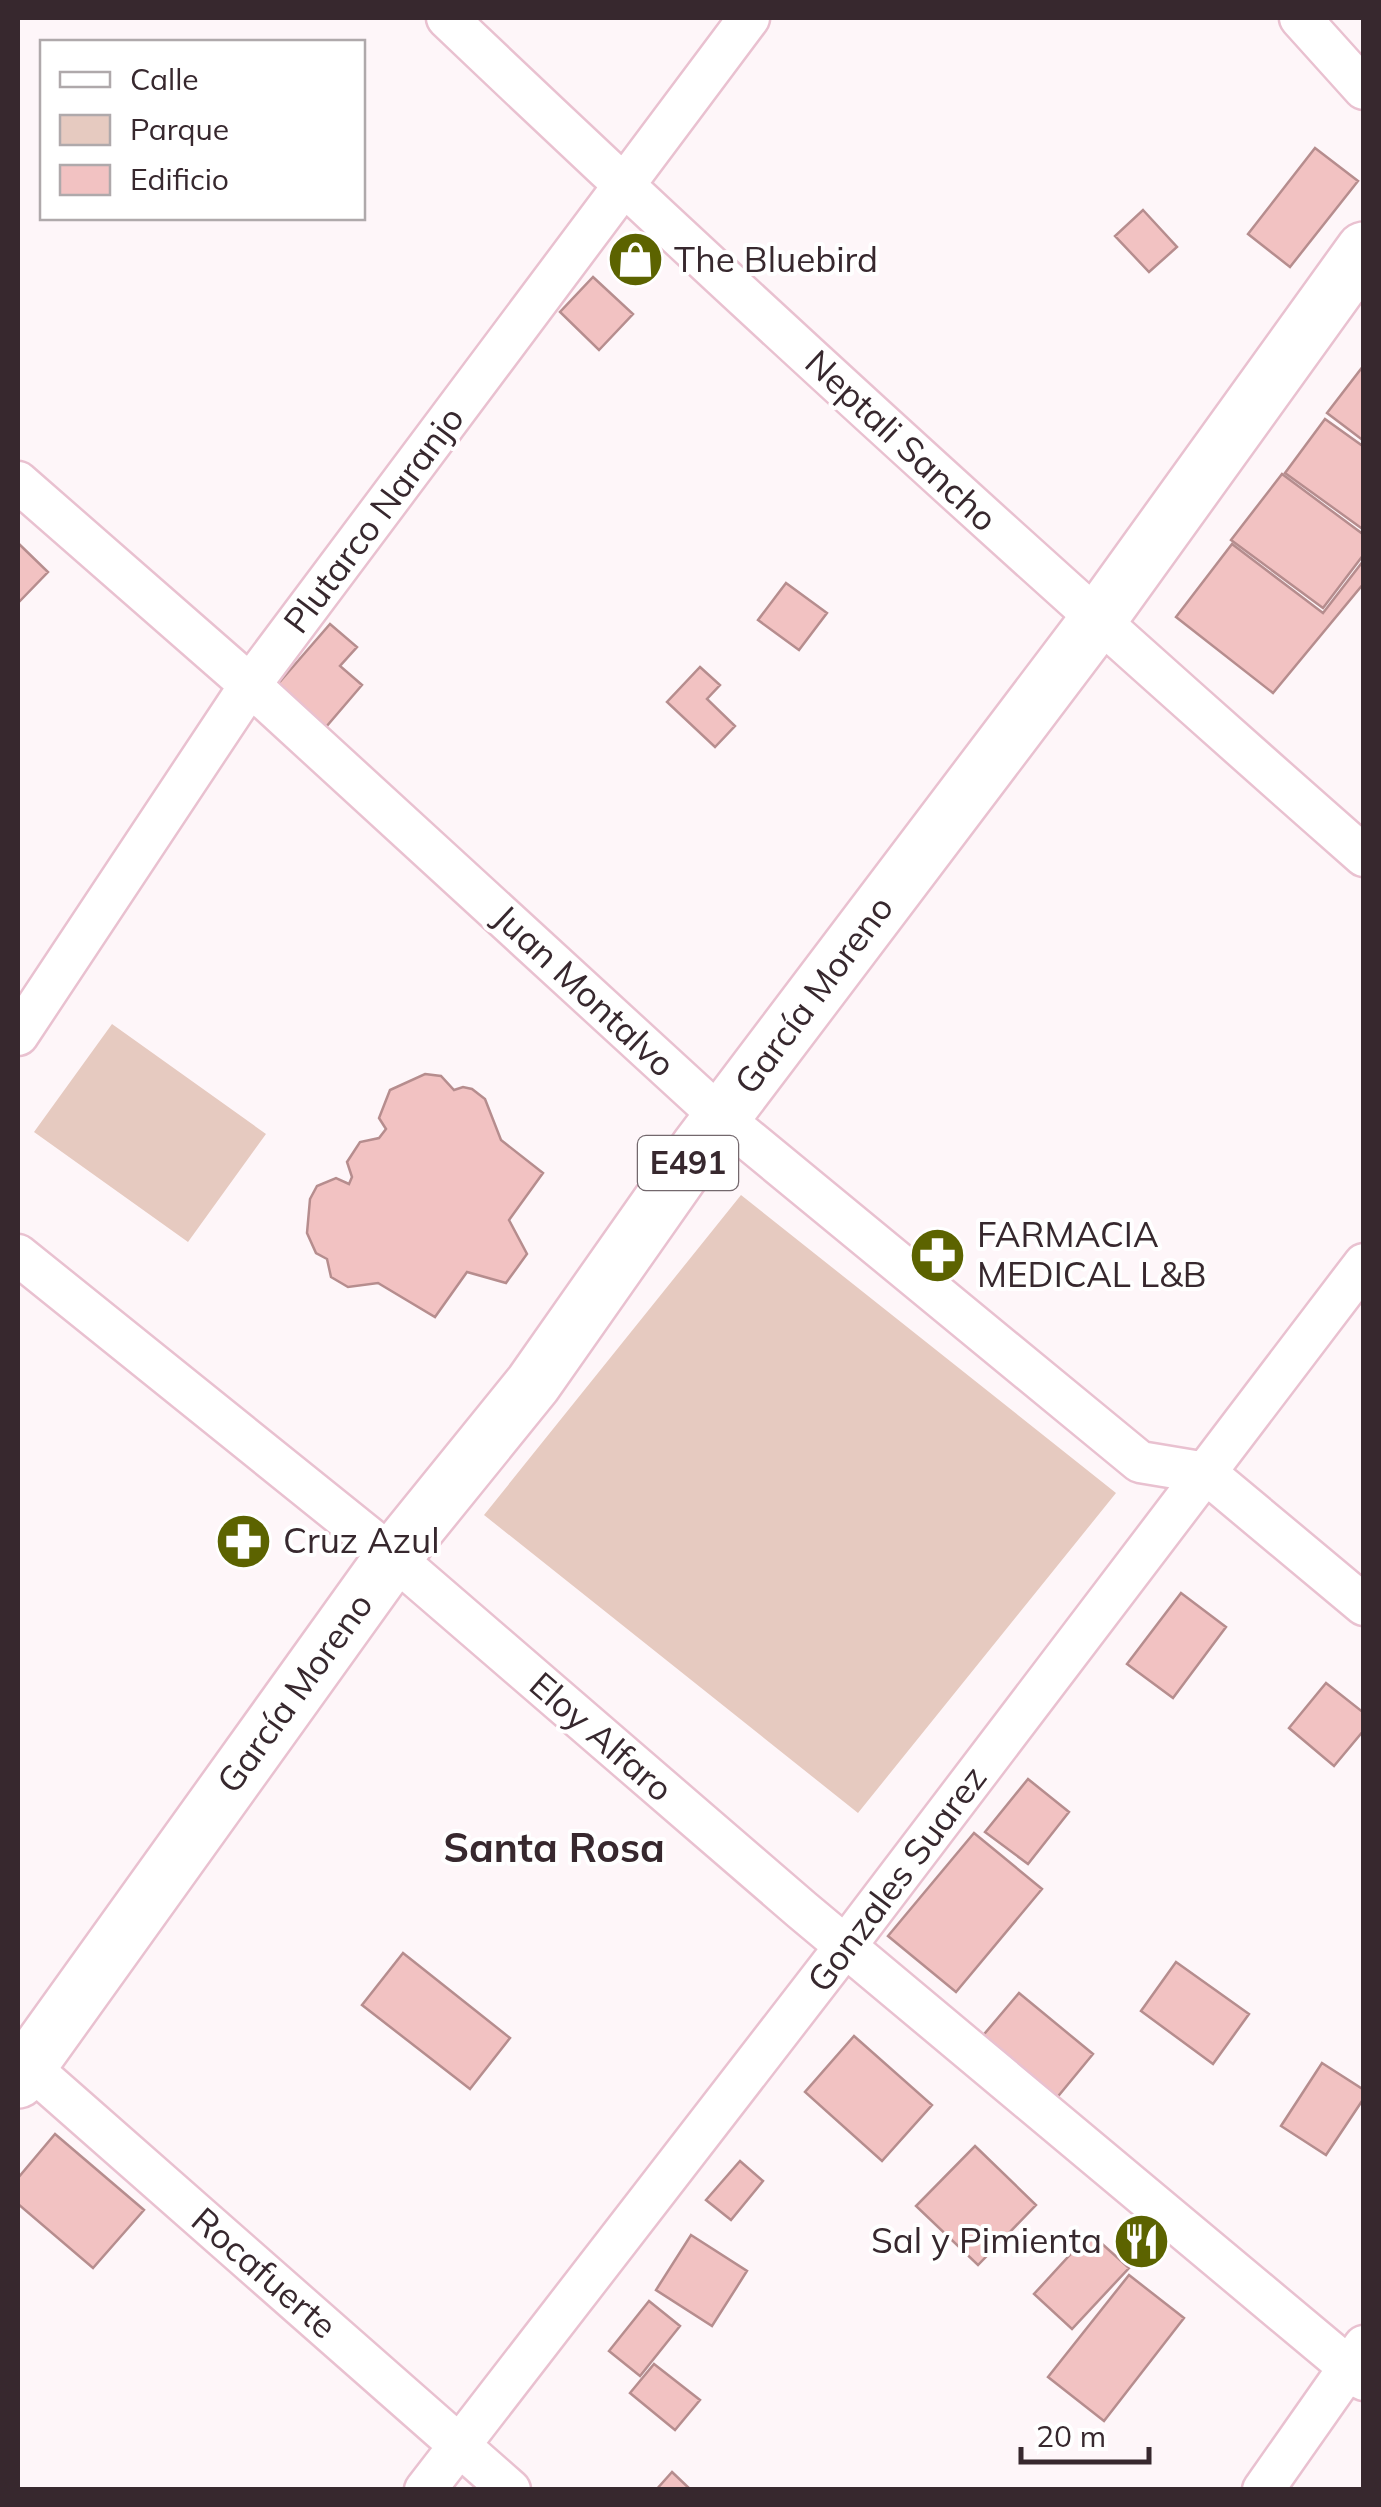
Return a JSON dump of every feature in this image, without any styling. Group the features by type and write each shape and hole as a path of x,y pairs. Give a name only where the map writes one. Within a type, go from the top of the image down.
{"highway":[{"name":"García Moreno","path":"21,2068 393,1557 533,1384 721,1117 1097,621 1364,250"}],"street":[{"name":"Neptali Sancho","path":"447,18 623,186 1097,621 1364,856"},
{"name":"Plutarco Naranjo","path":"18,1036 250,685 749,18"},
{"path":"1300,18 1364,89"},
{"name":"Juan Montalvo","path":"18,482 250,685 721,1117 1140,1462 1206,1473"},
{"name":"Eloy Alfaro","path":"18,1255 393,1557 845,1947 1359,2364"},
{"name":"Gonzales Suarez","path":"425,2490 845,1947 1364,1264"},
{"path":"1206,1473 1364,1605"},
{"name":"Rocafuerte","path":"21,2068 510,2490"},
{"path":"1263,2490 1359,2364"}],"green space":[{"path":"112,1024 266,1134 188,1242 34,1132"},
{"path":"741,1195 1116,1493 858,1813 484,1515"}],"building":[{"path":"1315,148 1358,181 1290,267 1248,234"},
{"path":"1143,210 1177,247 1149,272 1115,236"},
{"path":"593,277 633,314 599,350 560,312"},
{"path":"1364,365 1364,441 1327,413"},
{"path":"1325,419 1364,447 1364,530 1285,473"},
{"path":"1282,474 1364,535 1364,554 1323,608 1231,540"},
{"path":"18,543 48,572 18,603"},
{"path":"1232,544 1323,613 1364,560 1364,583 1273,693 1176,617"},
{"path":"786,583 827,613 799,650 758,620"},
{"path":"330,624 357,647 340,666 362,685 320,734 271,692"},
{"path":"700,667 720,685 707,699 735,726 715,747 667,702"},
{"path":"425,1074 441,1076 454,1090 472,1089 485,1099 501,1140 543,1173 509,1220 527,1254 506,1283 467,1272 435,1317 378,1283 348,1287 331,1277 327,1259 316,1253 307,1233 310,1199 317,1186 336,1178 349,1184 352,1177 347,1162 360,1142 379,1138 386,1129 379,1118 390,1090"},
{"path":"1181,1593 1226,1627 1173,1698 1127,1664"},
{"path":"1326,1683 1364,1713 1364,1730 1334,1766 1289,1728"},
{"path":"1028,1779 1069,1812 1028,1864 985,1832"},
{"path":"974,1833 1042,1889 956,1992 888,1936"},
{"path":"403,1953 510,2038 470,2089 362,2005"},
{"path":"1176,1962 1249,2014 1213,2064 1141,2011"},
{"path":"1019,1993 1093,2054 1055,2100 980,2039"},
{"path":"854,2036 932,2105 882,2161 805,2092"},
{"path":"1322,2063 1364,2090 1364,2098 1326,2155 1281,2126"},
{"path":"55,2134 144,2210 93,2268 18,2204 18,2178"},
{"path":"975,2146 1036,2205 978,2265 916,2206"},
{"path":"740,2161 763,2181 731,2220 706,2200"},
{"path":"1090,2233 1129,2268 1072,2329 1034,2294"},
{"path":"691,2235 747,2271 712,2326 656,2290"},
{"path":"1129,2275 1184,2318 1104,2421 1048,2377"},
{"path":"649,2301 680,2326 640,2376 609,2351"},
{"path":"654,2364 700,2400 675,2430 630,2393"},
{"path":"672,2472 691,2490 656,2490"}],"place":[{"name":"The Bluebird","path":"635,260"},
{"name":"FARMACIA MEDICAL L&B","path":"938,1255"},
{"name":"Cruz Azul","path":"244,1541"},
{"name":"Sal y Pimienta","path":"1141,2241"}],"district":[{"name":"Santa Rosa","path":"554,1848"}]}
